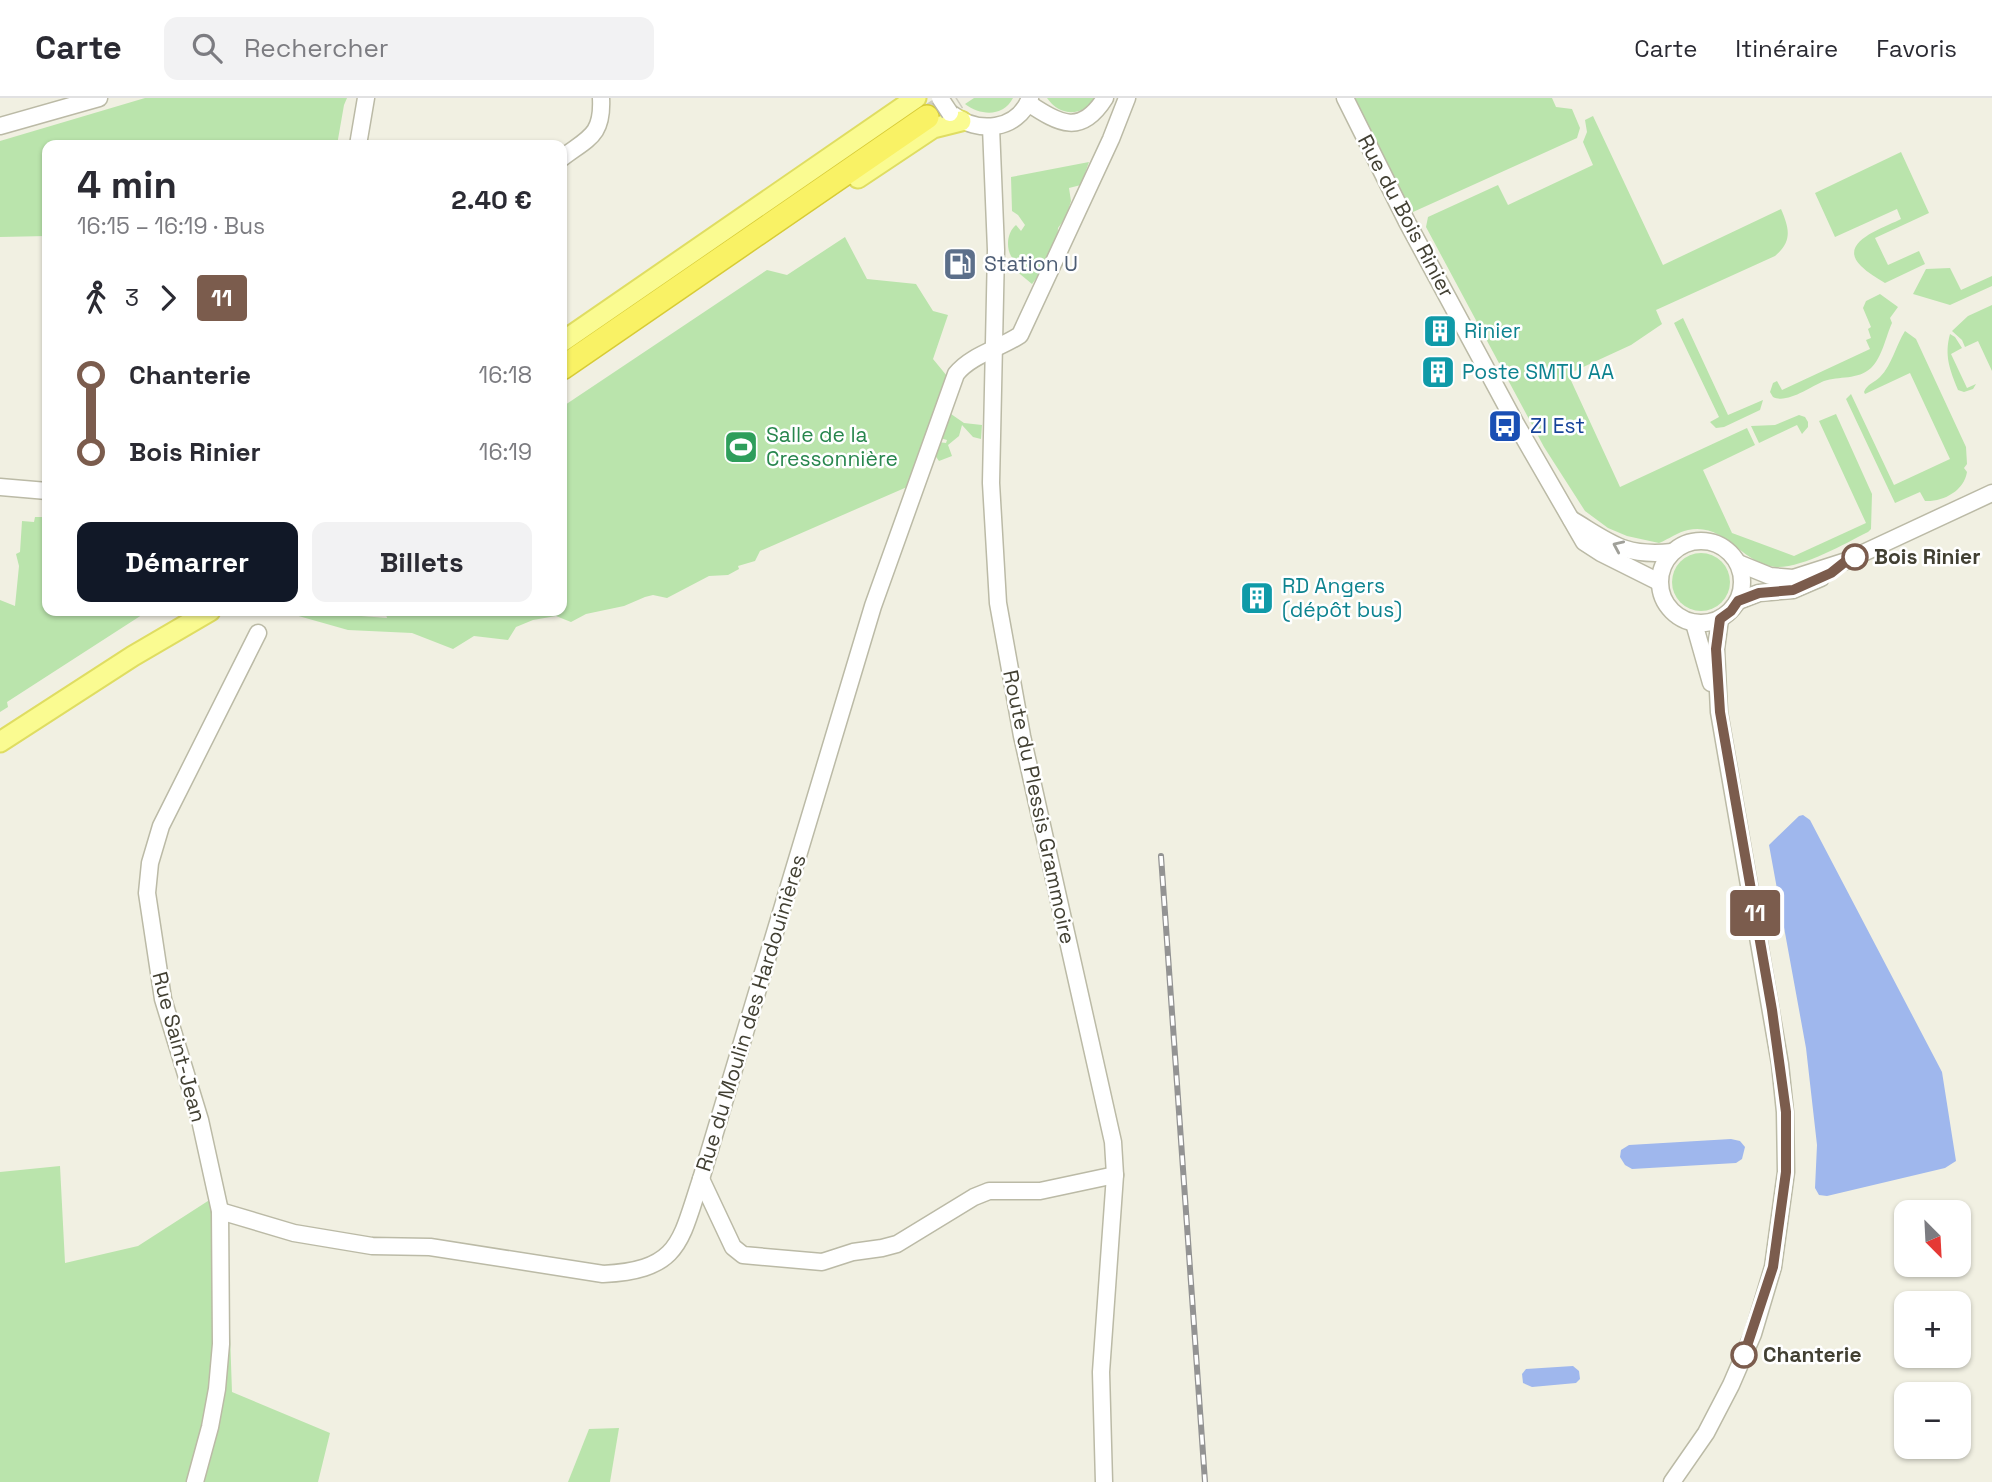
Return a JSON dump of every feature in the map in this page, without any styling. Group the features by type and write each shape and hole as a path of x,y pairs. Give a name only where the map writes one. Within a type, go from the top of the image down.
{"highway":[{"path":"567,353 927,105"},
{"path":"567,364 927,105"}],"main road":[{"path":"567,339 927,105"},
{"path":"567,376 933,128 956,117"},
{"path":"133,656 185,616"},
{"path":"0,742 133,656 201,616"}],"street":[{"path":"0,125 99,98"},
{"path":"359,140 366,98"},
{"path":"567,154 598,129 602,115 602,98"},
{"path":"927,105 976,127 991,127 1006,123 1019,115 1029,101 1054,119 1067,124 1078,124 1087,119 1105,98"},
{"name":"Rue du Moulin des Hardouinières","path":"220,1211 294,1233 372,1246 430,1247 603,1274 625,1272 662,1259 674,1251 701,1179 873,606 956,374 966,361 992,351 1020,335 1111,139 1127,98"},
{"name":"Rue du Bois Rinier","path":"1345,98 1406,222 1584,542 1659,582"},
{"name":"Route du Plessis Grammoire","path":"991,127 996,250 991,483 993,556 1003,643 1113,1142 1115,1175 1101,1372 1104,1482"},
{"path":"0,487 42,491"},
{"path":"1738,563 1770,576 1793,578 1846,561 1992,494"},
{"name":"Rue du Bois Rinier","path":"1569,518 1619,549 1649,555 1672,552"},
{"path":"1708,541 1731,553 1738,563 1742,589 1731,611 1720,619 1707,624 1683,620 1665,604 1659,582 1665,561 1683,545 1708,541"},
{"path":"1738,601 1759,593 1793,590 1831,573 1846,561"},
{"path":"1672,1482 1716,1416 1753,1334 1773,1267 1786,1172 1786,1112 1778,1050 1720,712 1716,649 1720,619"},
{"path":"1694,623 1720,712"},
{"name":"Rue Saint-Jean","path":"195,1482 211,1427 217,1389 221,1344 220,1211 200,1120 163,999 147,893 150,863 161,826 258,633"},
{"path":"701,1179 733,1247 743,1255 822,1262 853,1252 897,1244 974,1197 989,1191 1040,1191 1115,1175"}],"green space":[{"path":"145,98 347,98 338,140 42,140 42,236 0,237 0,141"},
{"path":"974,98 1013,98 1004,109 991,113 978,111 965,104"},
{"path":"1047,98 1095,98 1084,109 1071,112 1058,109"},
{"path":"1355,98 1552,98 1556,107 1572,109 1580,128 1577,138 1413,212 1409,211 1403,202"},
{"path":"1593,116 1663,265 1781,209 1788,234 1785,245 1775,256 1656,310 1662,324 1631,345 1568,374 1620,487 1747,428 1755,445 1703,470 1732,533 1794,556 1866,523 1819,421 1836,414 1872,494 1871,529 1868,532 1811,560 1776,567 1753,559 1713,532 1688,530 1659,543 1627,536 1608,528 1585,511 1544,447 1426,227 1428,217 1498,185 1508,205 1593,165 1583,142 1587,132 1585,120"},
{"path":"1901,152 1929,213 1875,238 1888,265 1919,251 1925,264 1885,283 1861,266 1855,257 1855,250 1866,236 1901,219 1897,209 1835,237 1815,193"},
{"path":"1089,162 1081,185 1069,188 1071,201 1066,217 1058,228 1057,244 1045,259 1044,268 1032,284 1015,270 1015,261 1008,248 1013,228 1016,225 1021,231 1025,225 1012,211 1011,177"},
{"name":"Salle de la Cressonnière","path":"845,237 867,279 916,284 933,311 948,315 933,359 947,376 907,487 760,551 755,561 738,566 739,569 728,575 709,576 667,598 653,595 645,597 624,606 586,614 571,622 556,616 567,616 567,404 767,270 787,275"},
{"path":"1950,268 1961,290 1992,276 1992,286 1950,305 1913,294 1926,269"},
{"path":"1880,294 1898,307 1890,318 1892,323 1881,353 1871,368 1854,376 1824,381 1792,397 1773,397 1770,392 1773,383 1777,381 1782,390 1870,349 1866,340 1871,338 1868,329 1871,327 1863,308 1866,301"},
{"path":"1992,305 1992,371 1978,341 1965,347 1952,331 1968,316"},
{"path":"1683,318 1728,415 1763,400 1760,410 1724,427 1716,428 1710,422 1719,417 1674,323"},
{"path":"1905,331 1916,339 1966,447 1967,464 1964,468 1967,472 1962,485 1939,500 1925,501 1920,492 1895,503 1846,399 1851,394 1894,485 1950,459 1910,373 1865,394 1864,392 1884,372"},
{"path":"1950,334 1962,348 1951,354 1967,388 1976,384 1973,389 1964,392 1958,390 1949,363"},
{"path":"951,414 964,423 982,425 981,439 973,437 962,425 959,436 948,445 952,456 939,461 932,451 938,442 946,443 947,440 940,438 940,432"},
{"path":"1799,415 1805,417 1808,422 1808,427 1802,434 1797,425 1759,443 1751,426 1775,425"},
{"path":"35,517 42,517 42,616 140,616 7,702 8,707 0,712 0,600 15,606 19,566 16,554 20,552 22,521 34,522"},
{"path":"1701,553 1717,558 1725,566 1730,582 1725,598 1717,606 1701,611 1685,606 1677,598 1672,582 1677,566 1685,558"},
{"name":"Salle de la Cressonnière","path":"299,616 556,616 533,620 516,627 508,640 474,636 453,649 412,633 348,630"},
{"path":"60,1166 65,1263 138,1246 225,1190 232,1392 330,1433 318,1482 0,1482 0,1172"},
{"path":"619,1428 610,1482 568,1482 589,1429"}],"water":[{"path":"1803,815 1810,820 1942,1072 1956,1161 1945,1168 1827,1196 1819,1195 1815,1188 1817,1145 1806,1048 1769,845"},
{"path":"1731,1139 1740,1141 1745,1147 1742,1159 1736,1163 1632,1169 1625,1165 1620,1157 1621,1150 1629,1145"},
{"path":"1573,1366 1579,1371 1580,1379 1576,1383 1532,1387 1523,1383 1522,1374 1526,1369"}],"tunnel":[{"path":"927,117 957,98"}],"railway":[{"path":"1161,856 1205,1482"}],"bus line":[{"name":"11","path":"1744,1355 1773,1267 1786,1172 1786,1112 1772,1010 1720,712 1717,639 1720,619 1731,611 1738,601 1759,593 1793,590 1831,573 1855,557"}],"place":[{"name":"Station U","path":"960,264"},
{"name":"Rinier","path":"1440,331"},
{"name":"Poste SMTU AA","path":"1438,372"},
{"name":"ZI Est","path":"1505,426"},
{"name":"Salle de la Cressonnière","path":"741,447"},
{"name":"Bois Rinier","path":"1855,557"},
{"name":"RD Angers (dépôt bus)","path":"1257,598"},
{"name":"Chanterie","path":"1744,1355"}]}
